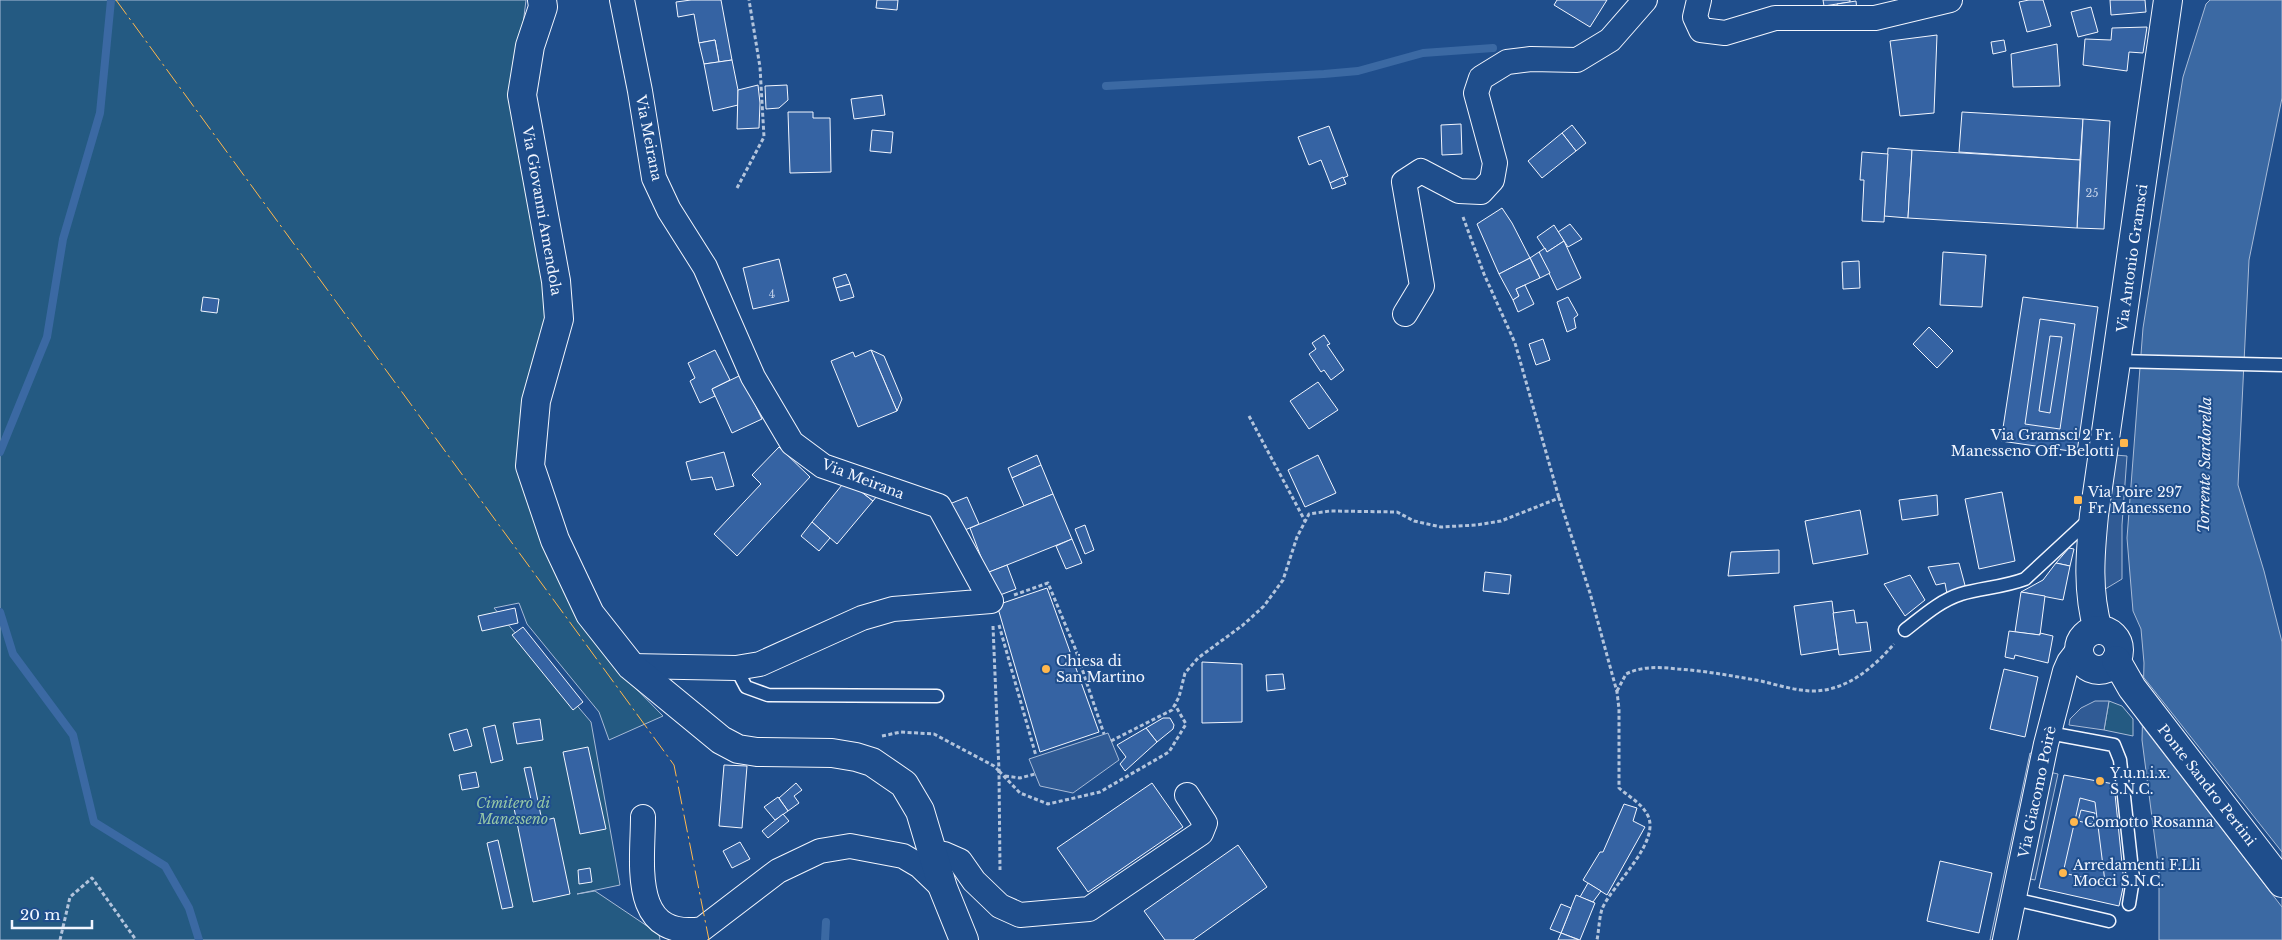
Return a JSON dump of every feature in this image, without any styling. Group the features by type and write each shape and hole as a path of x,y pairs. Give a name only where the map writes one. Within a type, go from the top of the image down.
{"street":[{"name":"Via Giovanni Amendola","path":"542,0 543,7 530,46 522,95 556,282 559,319 536,401 530,466 555,540 590,614 631,666 721,740 738,749 757,752 832,753 872,762 904,784 920,811 943,888 964,940"},
{"name":"Via Meirana","path":"622,0 640,91 654,178 669,210 704,268 753,377 792,443 823,466 939,506 992,601"},
{"path":"1405,314 1422,286 1404,182 1421,171 1459,191 1481,192 1492,180 1495,163 1476,93 1480,78 1507,62 1531,59 1577,60 1610,40 1645,0"},
{"path":"1699,0 1695,17 1701,30 1725,33 1775,18 1875,18 1950,0"},
{"name":"Via Antonio Gramsci","path":"2094,515 2125,361 2168,0"},
{"path":"2089,640 2089,562 2094,515"},
{"path":"631,666 736,668 760,664 862,618 893,609 992,601"},
{"name":"Ponte Sandro Pertini","path":"2089,640 2083,662 2094,669 2106,669 2116,660 2132,688 2282,883"},
{"name":"Via Giacomo Poirè","path":"2005,940 2049,733 2065,671 2069,662 2089,640"},
{"path":"933,852 944,854 960,862 974,881 1000,906 1020,915 1088,908 1201,833 1205,824 1187,795"},
{"path":"643,817 643,889 645,903 652,916 662,925 674,931 688,932 702,928 778,870 820,851 850,846 903,856 920,866 943,888"}],"lane":[{"path":"2125,361 2278,365"},
{"path":"1905,630 1927,612 1958,595 2013,583 2025,578 2094,515"},
{"path":"736,668 746,687 768,695 937,696"},
{"path":"2049,733 2114,745 2120,760 2133,879 2129,904"},
{"path":"2014,899 2109,920"}],"path":[{"path":"737,188 764,137 760,67 749,0"},
{"path":"1449,186 1463,216 1484,274 1515,343 1559,498 1590,593 1617,692 1619,709 1619,788 1648,815 1650,832 1638,857 1603,908 1597,940"},
{"path":"1249,416 1305,522"},
{"path":"1111,741 1172,710 1185,672 1198,658 1243,625 1264,606 1283,580 1297,537 1309,514 1330,511 1397,512 1414,521 1441,527 1476,525 1501,521 1559,498"},
{"path":"992,601 1048,583 1075,648 1104,734"},
{"path":"992,601 1036,756"},
{"path":"992,601 999,771 1000,906"},
{"path":"1617,692 1626,674 1639,669 1658,667 1709,671 1798,690 1821,690 1841,685 1868,671 1905,630"},
{"path":"999,771 1020,793 1048,804 1100,792 1169,752 1186,724 1175,704"},
{"path":"877,736 901,732 934,734 1005,776 1020,778 1035,774"},
{"path":"60,940 70,896 92,878 136,940"}],"green space":[{"name":"Cimitero di Manesseno","path":"0,0 526,0 518,66 559,287 527,381 519,439 612,664 663,716 609,740 599,712 527,624 519,603 494,608 591,722 620,885 577,894 595,891 659,934 660,940 0,940"},
{"path":"2109,701 2122,706 2133,719 2133,736 2104,730"}],"shaded area":[{"path":"2115,455 2127,456 2122,525 2122,579 2102,591 2100,568"},
{"path":"2095,701 2109,701 2104,730 2069,725 2070,719 2081,708"},
{"path":"1108,733 1119,760 1073,793 1040,786 1029,759"},
{"path":"2030,753 2037,755 1998,940 1990,940"},
{"path":"2049,772 2058,774 2035,880 2026,878"}],"water":[{"name":"Torrente Sardorella","path":"2210,0 2282,0 2282,98 2249,260 2238,485 2264,571 2282,642 2282,940 2159,940 2159,872 2142,740 2144,663 2141,629 2133,611 2127,538 2143,328 2183,77 2206,4"}],"pier":[{"path":"2141,674 2282,852 2282,907 2140,723"}],"building":[{"path":"721,0 732,60 719,62 715,40 699,43 694,14 678,17 676,2"},
{"path":"877,0 898,0 897,10 876,8"},
{"path":"1557,0 1607,0 1590,27 1554,5"},
{"path":"1823,0 1850,0 1850,2 1824,6"},
{"path":"2043,0 2051,26 2027,32 2019,2"},
{"path":"2110,0 2145,0 2146,12 2111,15"},
{"path":"1856,1 1857,11 1838,13 1837,4"},
{"path":"2091,7 2098,32 2078,37 2071,12"},
{"path":"2147,27 2143,53 2129,52 2127,71 2083,65 2085,39 2111,40 2112,28"},
{"path":"1937,35 1934,113 1900,116 1890,41"},
{"path":"715,40 719,62 704,64 699,43"},
{"path":"2004,40 2006,51 1993,54 1991,42"},
{"path":"2057,44 2060,86 2013,87 2011,54"},
{"path":"732,60 738,90 738,105 713,111 704,64"},
{"path":"758,85 760,103 759,128 737,129 738,90"},
{"path":"787,85 788,100 779,108 766,109 765,86"},
{"path":"882,95 885,115 854,119 851,99"},
{"path":"788,112 813,112 813,118 830,118 831,172 790,173"},
{"path":"1962,112 2083,119 2080,160 1959,152"},
{"path":"2083,119 2110,121 2104,229 2077,228"},
{"path":"1461,124 1462,154 1442,155 1441,125"},
{"path":"1572,125 1586,143 1576,151 1562,133"},
{"path":"1329,126 1348,176 1330,183 1321,160 1309,165 1298,137"},
{"path":"872,130 893,132 891,153 870,151"},
{"path":"1562,133 1576,151 1542,178 1528,161"},
{"path":"1888,148 1912,150 1908,218 1884,216"},
{"path":"1912,150 2080,160 2077,228 1908,218"},
{"path":"1862,152 1888,154 1884,222 1862,221 1864,180 1860,180"},
{"path":"1343,177 1346,184 1332,189 1330,183"},
{"path":"1502,208 1530,258 1499,274 1477,224"},
{"path":"1570,224 1582,239 1568,247 1558,232"},
{"path":"1554,225 1564,241 1547,252 1537,237"},
{"path":"1564,241 1581,278 1557,290 1539,252 1545,248 1547,252"},
{"path":"1539,252 1550,273 1540,278 1530,258"},
{"path":"1943,252 1986,255 1982,307 1940,305"},
{"path":"1530,258 1540,278 1516,289 1519,296 1513,300 1499,274"},
{"path":"779,259 789,301 753,309 743,268"},
{"path":"1859,261 1860,288 1843,289 1842,262"},
{"path":"846,274 850,284 836,288 833,278"},
{"path":"850,284 854,297 840,301 836,288"},
{"path":"1525,285 1534,304 1518,312 1513,300 1519,296 1516,289"},
{"path":"203,297 219,299 217,313 201,311"},
{"path":"1568,297 1578,315 1574,318 1576,328 1567,332 1557,302"},
{"path":"2023,297 2098,307 2077,452 2001,441"},
{"path":"2040,319 2075,324 2060,429 2025,424"},
{"path":"1929,327 1953,351 1937,368 1913,344"},
{"path":"1324,335 1330,344 1327,345 1344,370 1331,380 1324,370 1321,372 1309,354 1316,349 1312,343"},
{"path":"2050,336 2062,337 2050,413 2039,411"},
{"path":"1543,339 1550,360 1536,365 1529,344"},
{"path":"715,350 730,380 712,389 715,396 700,403 690,381 695,378 688,363"},
{"path":"871,350 884,356 902,399 897,411"},
{"path":"871,350 897,411 858,427 831,361 853,352 855,357"},
{"path":"741,375 762,419 732,433 712,389"},
{"path":"1318,382 1338,410 1309,429 1290,401"},
{"path":"779,447 810,477 737,556 714,534 761,484 752,475"},
{"path":"724,452 734,486 716,490 712,477 691,480 686,462"},
{"path":"1037,455 1041,465 1012,478 1008,468"},
{"path":"1318,455 1336,493 1305,507 1288,470"},
{"path":"1041,465 1053,494 1024,506 1012,478"},
{"path":"846,480 873,501 837,544 812,522"},
{"path":"868,486 880,492 873,501 863,493"},
{"path":"2002,492 2015,561 1979,569 1965,499"},
{"path":"1053,494 1072,539 987,573 970,528"},
{"path":"1937,495 1938,515 1902,520 1899,500"},
{"path":"967,497 979,524 958,533 947,505"},
{"path":"1860,510 1868,554 1813,564 1805,521"},
{"path":"812,522 830,538 819,551 801,536"},
{"path":"1085,525 1094,550 1085,554 1075,529"},
{"path":"1072,539 1082,563 1066,569 1056,546"},
{"path":"2069,548 2074,549 2070,566 2056,563"},
{"path":"1779,550 1779,573 1728,576 1731,552"},
{"path":"1959,563 1966,589 1947,594 1945,583 1936,585 1928,567"},
{"path":"2056,563 2070,566 2063,600 2021,592 2043,580"},
{"path":"1007,565 1016,589 1000,595 989,572"},
{"path":"1485,572 1511,575 1509,594 1483,591"},
{"path":"1910,575 1925,600 1905,616 1884,584"},
{"name":"Chiesa di San Martino","path":"1047,588 1099,732 1040,752 997,605"},
{"path":"2021,592 2045,596 2040,635 2015,632"},
{"path":"1832,601 1838,649 1801,655 1794,606"},
{"path":"515,608 518,623 482,631 478,616"},
{"path":"1854,610 1856,623 1867,622 1871,651 1839,655 1833,613"},
{"path":"523,627 583,702 573,710 512,635"},
{"path":"2009,631 2040,635 2040,633 2053,636 2048,663 2015,655 2014,659 2005,657"},
{"path":"1202,662 1242,664 1242,722 1202,723"},
{"path":"2004,669 2038,677 2025,737 1990,729"},
{"path":"1283,674 1285,689 1267,691 1266,675"},
{"path":"1163,718 1170,718 1174,725 1173,729 1157,742 1146,728"},
{"path":"540,719 543,740 517,744 513,723"},
{"path":"495,725 503,760 491,763 483,728"},
{"path":"1146,728 1157,742 1125,771 1120,764 1126,757 1117,745"},
{"path":"467,729 472,746 454,751 449,734"},
{"path":"588,747 606,829 580,834 563,752"},
{"path":"724,765 747,766 742,828 719,826"},
{"path":"531,767 542,821 554,818 570,894 533,902 514,808 532,804 524,768"},
{"path":"476,772 479,787 462,790 459,775"},
{"path":"2064,775 2114,784 2124,883 2119,906 2039,888"},
{"path":"796,783 802,790 794,796 799,803 788,811 779,798"},
{"path":"1152,783 1183,827 1088,892 1057,848"},
{"path":"778,797 788,811 775,820 764,807"},
{"path":"2080,798 2095,802 2105,882 2063,873"},
{"path":"1624,804 1637,808 1633,821 1645,827 1607,895 1583,880 1600,852 1603,852"},
{"path":"2081,810 2095,813 2092,824 2078,821"},
{"path":"783,814 789,821 768,838 762,831"},
{"path":"498,840 513,907 502,909 487,843"},
{"path":"740,842 750,859 732,868 723,851"},
{"path":"1238,845 1267,887 1193,940 1165,940 1144,911"},
{"path":"1940,861 1992,873 1979,933 1927,921"},
{"path":"590,868 592,882 579,884 578,870"},
{"path":"1588,883 1601,891 1593,902 1580,897"},
{"path":"1576,895 1595,903 1580,940 1561,933"},
{"path":"1561,904 1571,908 1561,933 1550,929"},
{"path":"1561,933 1579,940 1558,940"}],"waterway":[{"path":"0,452 47,337 63,239 100,113 111,0"},
{"path":"1106,86 1358,71 1423,53 1493,48"},
{"path":"0,612 13,654 73,735 94,822 165,866 189,908 199,940"},
{"path":"825,940 826,922"}],"power":[{"path":"116,0 674,765 709,940"}],"place":[{"name":"Via Gramsci 2 Fr. Manesseno Off. Belotti","path":"2124,443"},
{"name":"Via Poire 297 Fr. Manesseno","path":"2078,500"},
{"name":"Chiesa di San Martino","path":"1046,669"},
{"name":"Y.u.n.i.x. S.N.C.","path":"2100,781"},
{"name":"Comotto Rosanna","path":"2074,822"},
{"name":"Arredamenti F.Lli Mocci S.N.C.","path":"2063,873"}]}
